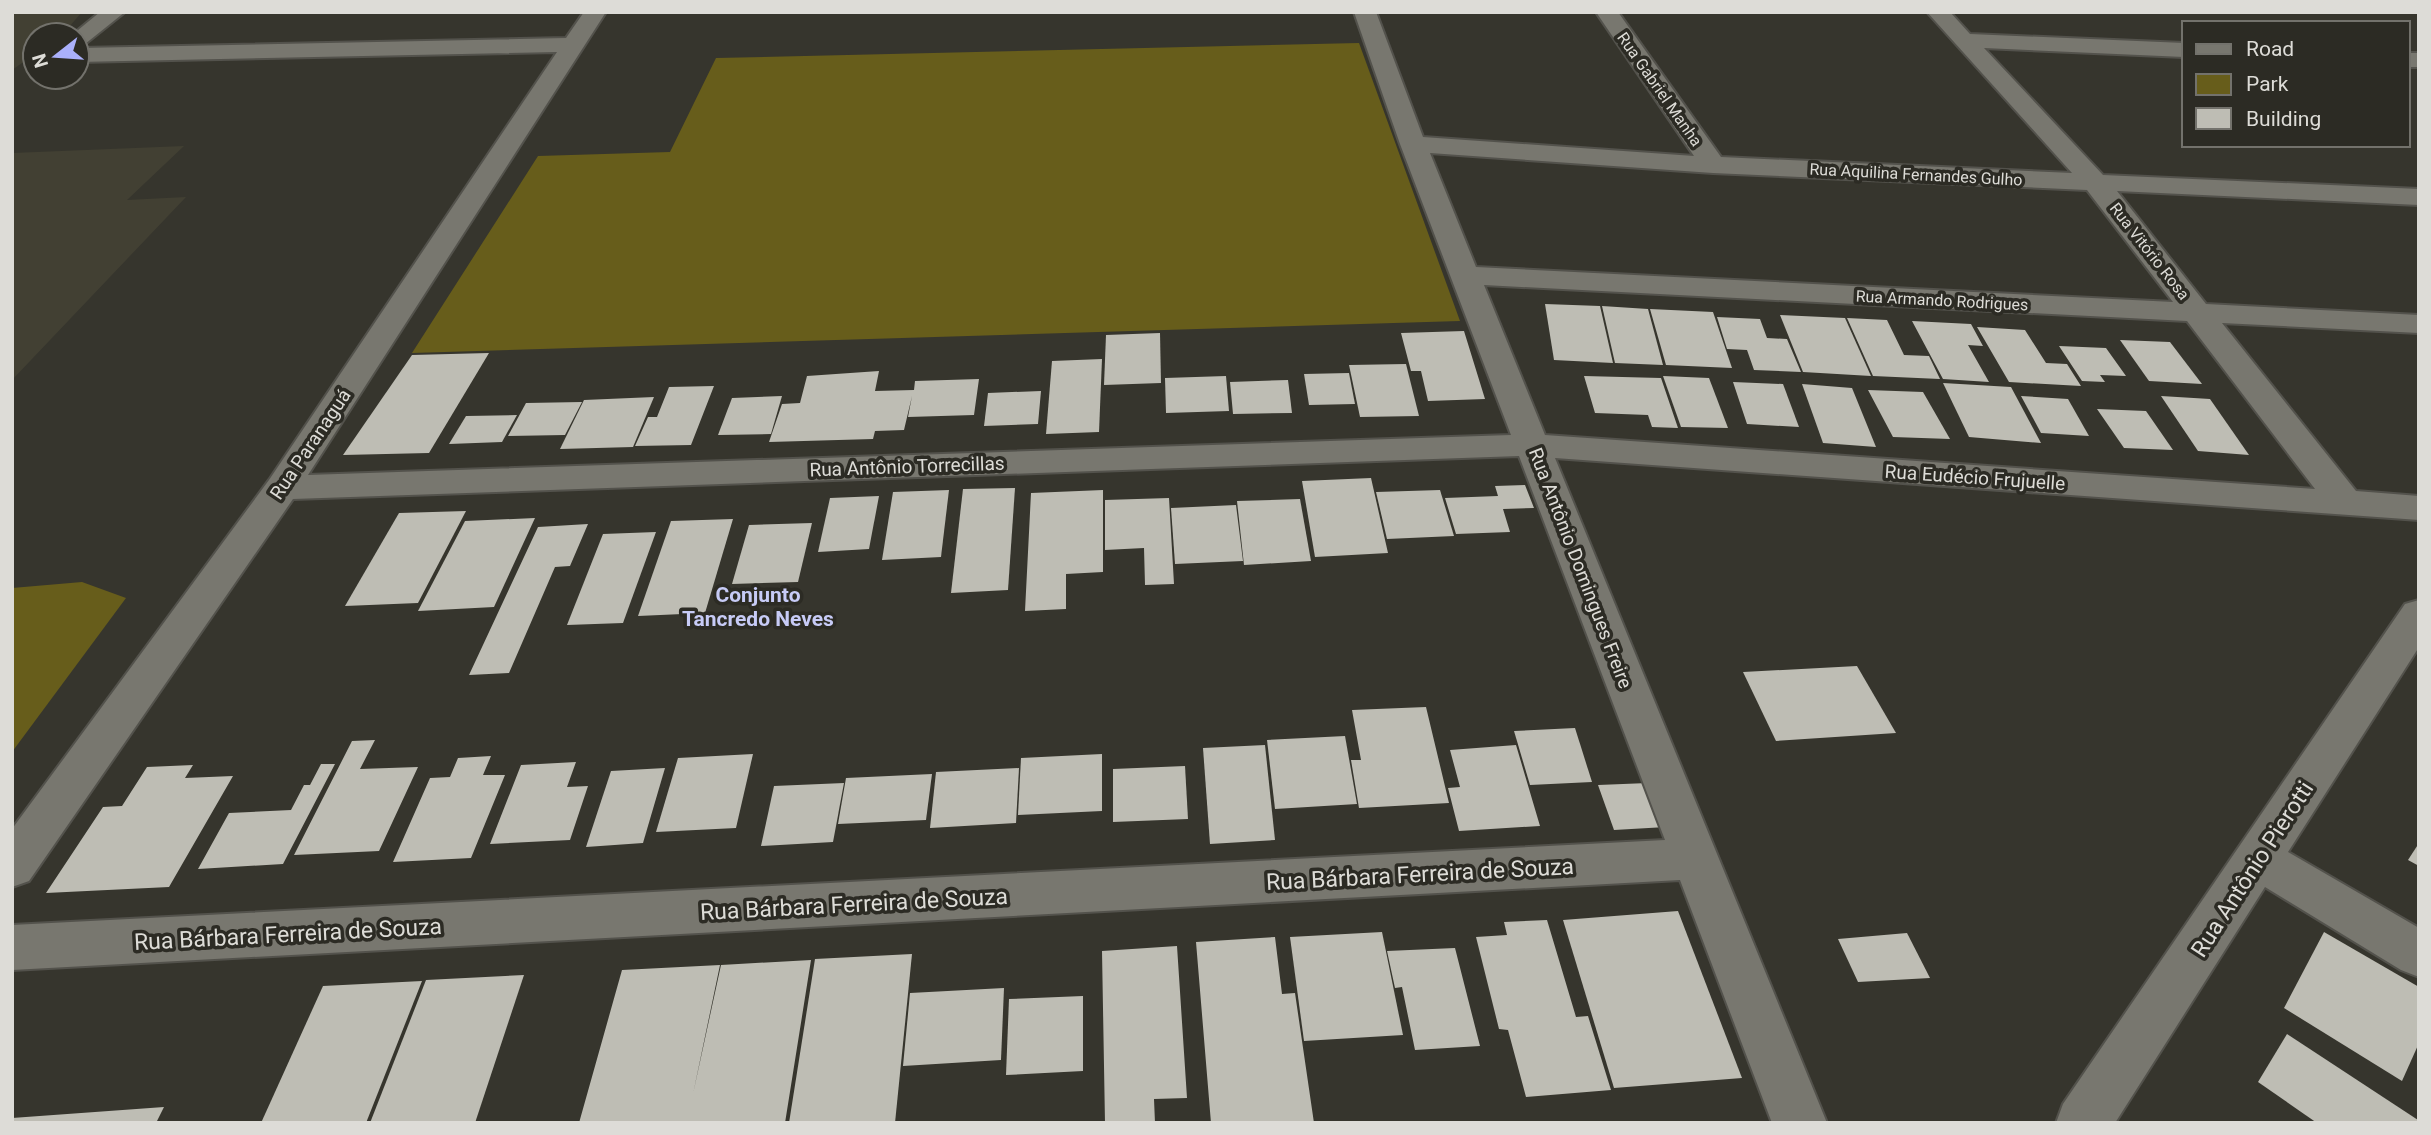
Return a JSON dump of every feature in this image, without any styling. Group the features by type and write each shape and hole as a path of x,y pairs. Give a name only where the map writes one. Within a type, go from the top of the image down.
{"street":[{"path":"91,31 114,12"},
{"name":"Rua Paranaguá","path":"12,867 282,488 595,12"},
{"name":"Rua Antônio Domingues Freire","path":"1366,12 1413,144 1800,1123"},
{"name":"Rua Gabriel Manha","path":"1607,12 1713,165"},
{"name":"Rua Vitório Rosa","path":"1938,12 2096,183 2346,504"},
{"path":"1963,40 2182,50"},
{"path":"91,55 573,45"},
{"name":"Rua Aquilina Fernandes Gulho","path":"1413,144 1713,165 2419,197"},
{"name":"Rua Armando Rodrigues","path":"1465,275 2419,324"},
{"name":"Rua Antônio Torrecillas","path":"282,488 1532,445"},
{"name":"Rua Eudécio Frujuelle","path":"1532,445 2419,508"},
{"name":"Rua Antônio Pierotti","path":"2083,1123 2419,614"},
{"name":"Rua Bárbara Ferreira de Souza","path":"12,948 1696,859"},
{"path":"2259,859 2419,954"}],"shaded area":[{"path":"12,12 82,12 74,21 21,21 21,64 12,70"},
{"path":"184,146 127,200 186,197 12,380 12,153"}],"green space":[{"path":"1359,43 1460,321 412,353 538,156 670,152 716,58"},
{"path":"82,582 126,598 12,752 12,588"}],"building":[{"path":"1545,304 1600,306 1613,363 1554,360"},
{"path":"1602,306 1648,309 1663,365 1615,363"},
{"path":"1650,309 1713,312 1732,368 1666,365"},
{"path":"1780,315 1845,318 1871,376 1803,372"},
{"path":"1717,317 1760,319 1767,338 1787,339 1801,372 1754,370 1747,350 1727,349"},
{"path":"1847,318 1887,320 1904,355 1929,356 1940,379 1873,376"},
{"path":"1912,321 1971,324 1983,346 1968,345 1989,382 1943,379"},
{"path":"1977,327 2025,330 2046,363 2067,364 2081,386 2009,382"},
{"path":"1464,331 1485,399 1428,401 1421,371 1411,371 1401,333"},
{"path":"1160,333 1161,383 1104,385 1106,335"},
{"path":"2120,340 2170,342 2202,384 2149,381"},
{"path":"2059,346 2106,348 2126,376 2100,375 2105,382 2082,381"},
{"path":"489,353 429,453 343,455 412,355"},
{"path":"1102,359 1099,432 1046,434 1052,361"},
{"path":"1406,364 1419,416 1360,417 1349,365"},
{"path":"879,371 875,391 914,390 915,381 979,379 974,415 908,417 912,396 904,430 875,431 873,439 769,442 782,404 800,403 807,376"},
{"path":"1349,373 1355,404 1309,405 1304,374"},
{"path":"1226,376 1229,411 1166,413 1165,378"},
{"path":"1584,376 1661,378 1678,428 1652,427 1648,415 1595,413"},
{"path":"1663,376 1709,378 1728,428 1681,427"},
{"path":"1288,380 1292,413 1233,414 1230,382"},
{"path":"1733,382 1783,384 1799,427 1747,424"},
{"path":"1943,383 2011,387 2041,443 1969,437"},
{"path":"1802,384 1852,388 1876,447 1823,443"},
{"path":"714,386 691,445 635,446 648,417 657,417 669,387"},
{"path":"1868,390 1923,392 1950,439 1893,437"},
{"path":"1041,391 1038,424 984,426 988,393"},
{"path":"782,396 771,434 718,435 732,398"},
{"path":"2021,396 2068,399 2089,436 2041,433"},
{"path":"2161,396 2210,399 2249,455 2198,451"},
{"path":"654,397 633,447 560,449 584,400"},
{"path":"582,402 565,435 508,436 526,403"},
{"path":"2097,409 2146,411 2173,450 2124,448"},
{"path":"517,415 502,442 449,444 466,416"},
{"path":"1371,478 1388,553 1315,557 1302,481"},
{"path":"1525,485 1534,508 1503,509 1510,532 1456,534 1445,498 1498,496 1495,486"},
{"path":"1015,488 1008,590 951,593 963,489"},
{"path":"949,490 941,557 882,560 893,492"},
{"path":"1103,490 1103,572 1066,574 1066,609 1025,611 1031,493"},
{"path":"1440,490 1454,536 1387,539 1376,492"},
{"path":"879,496 869,549 818,552 830,498"},
{"path":"1169,498 1174,584 1145,585 1144,548 1105,550 1105,500"},
{"path":"1300,499 1311,561 1244,565 1237,501"},
{"path":"1236,505 1243,561 1175,564 1171,508"},
{"path":"466,511 418,603 345,606 399,513"},
{"path":"535,518 494,607 418,611 465,521"},
{"path":"733,519 705,613 638,616 671,521"},
{"path":"812,523 798,582 732,584 749,525"},
{"path":"588,524 570,566 555,567 509,673 469,675 538,527"},
{"path":"656,532 623,623 567,625 603,534"},
{"path":"1857,666 1896,733 1776,741 1743,672"},
{"path":"1426,707 1449,803 1359,808 1351,760 1361,760 1352,710"},
{"path":"1575,728 1592,782 1530,785 1514,731"},
{"path":"1345,736 1357,804 1275,809 1267,740"},
{"path":"375,740 360,769 418,767 379,851 294,855 352,741"},
{"path":"1265,745 1275,840 1210,844 1203,748"},
{"path":"1516,745 1540,826 1459,831 1448,788 1460,787 1450,750"},
{"path":"753,754 736,828 656,832 678,758"},
{"path":"1102,754 1102,811 1018,815 1021,758"},
{"path":"491,756 483,775 505,775 471,858 393,862 430,778 450,777 458,758"},
{"path":"576,762 567,787 588,786 570,840 490,844 521,765"},
{"path":"321,764 335,764 283,864 198,869 229,813 291,810 304,785 310,785"},
{"path":"193,765 185,778 233,776 169,887 46,893 103,807 122,806 147,767"},
{"path":"1185,766 1188,819 1113,822 1113,769"},
{"path":"665,768 643,843 586,847 611,771"},
{"path":"1019,768 1016,823 930,828 936,772"},
{"path":"932,774 926,820 838,824 846,778"},
{"path":"844,783 833,842 761,846 774,786"},
{"path":"1648,783 1666,827 1614,830 1598,785"},
{"path":"2419,843 2419,866 2408,860"},
{"path":"1678,911 1742,1078 1614,1088 1563,920"},
{"path":"1547,920 1576,1017 1588,1016 1611,1090 1526,1097 1508,1030 1499,1029 1476,937 1507,935 1504,922"},
{"path":"1382,932 1403,1035 1304,1041 1290,937"},
{"path":"2324,932 2419,987 2419,1043 2402,1081 2284,1008"},
{"path":"1907,933 1930,978 1858,982 1838,939"},
{"path":"1275,937 1282,994 1295,993 1314,1123 1211,1123 1196,942"},
{"path":"1177,946 1187,1098 1154,1099 1155,1123 1105,1123 1102,951"},
{"path":"1455,948 1480,1046 1415,1050 1402,987 1395,988 1387,951"},
{"path":"912,954 895,1123 789,1123 815,959"},
{"path":"811,960 785,1123 579,1123 622,970 720,965 693,1094 721,965"},
{"path":"524,975 475,1123 370,1123 426,980"},
{"path":"422,981 366,1123 261,1123 323,986"},
{"path":"1004,988 1001,1060 903,1066 910,993"},
{"path":"1083,996 1083,1071 1006,1075 1009,999"},
{"path":"2287,1034 2418,1120 2417,1123 2317,1123 2258,1082"},
{"path":"164,1107 156,1123 12,1123 12,1118"}],"district":[{"name":"Conjunto Tancredo Neves","path":"758,607"}]}
